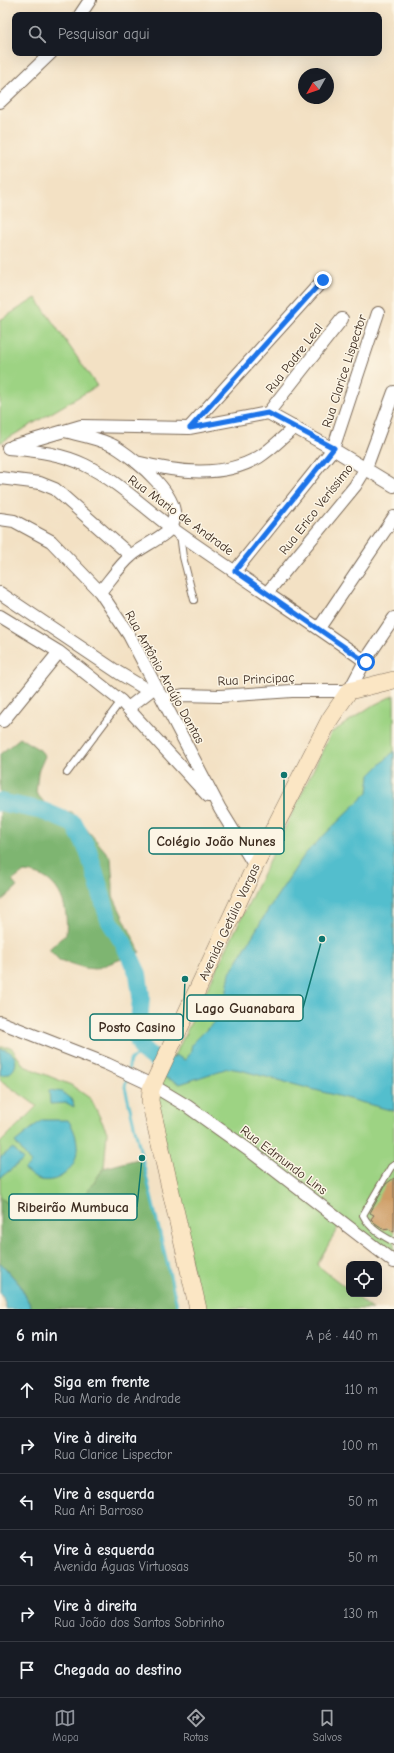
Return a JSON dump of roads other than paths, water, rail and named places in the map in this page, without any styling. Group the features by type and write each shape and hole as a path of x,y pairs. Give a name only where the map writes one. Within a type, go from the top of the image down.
{"main road":[{"name":"Avenida Getúlio Vargas","path":"154,1080 255,866 330,719 349,691 393,680"},
{"name":"Avenida Getúlio Vargas","path":"330,719 361,697 393,680"},
{"path":"154,1080 150,1101 198,1309"}],"street":[{"path":"82,12 90,0"},
{"path":"0,102 48,56"},
{"path":"190,428 323,280"},
{"name":"Rua Clarice Lispector","path":"235,571 334,448 378,313"},
{"name":"Rua Padre Leal","path":"268,413 342,319"},
{"name":"Rua Erico Veríssimo","path":"267,593 346,498 366,468 394,392"},
{"path":"4,449 62,431 90,425 190,428 268,413 334,448 394,486"},
{"path":"136,462 188,472 222,469 241,465 260,456 295,428"},
{"path":"62,431 101,441 113,446 136,462 171,501 175,514 176,531 131,556 100,592"},
{"name":"Rua Mario de Andrade","path":"4,449 49,453 85,465 107,478 176,531 319,628 366,662"},
{"path":"0,478 40,483 55,489 131,556"},
{"path":"319,628 394,517"},
{"name":"Rua Antônio Araújo Dantas","path":"0,519 14,521 51,541 100,592 129,635 153,689 164,699 220,809 255,866"},
{"path":"0,593 118,672 153,689"},
{"path":"0,616 59,652 124,704 220,809"},
{"path":"349,691 394,618"},
{"path":"3,721 59,652"},
{"path":"124,704 153,689"},
{"name":"Rua Principaç","path":"164,699 183,695 220,696 292,690 349,691"},
{"name":"Rua Edmundo Lins","path":"0,1022 136,1076 154,1080 187,1106 250,1150 394,1262"}],"lane":[{"path":"176,531 194,600"},
{"path":"67,773 124,704"},
{"path":"394,1165 391,1167 363,1215 366,1222 375,1231 394,1242"}],"water":[{"path":"394,751 394,1111 228,1068 180,1084 164,1077 175,1055 185,1060 190,1054 192,1044 223,1013 230,973 271,905 305,854 368,792 370,775"},
{"path":"0,1049 7,1050 12,1054 16,1063 12,1072 0,1075"},
{"path":"49,1090 62,1092 73,1101 74,1107 67,1103 50,1104"},
{"path":"42,1120 68,1120 76,1136 77,1152 75,1160 66,1173 56,1179 37,1179 24,1170 31,1163 15,1142"},
{"path":"13,1148 23,1160 0,1178 0,1158"},
{"path":"0,1262 20,1285 32,1309 6,1309 3,1297 0,1293"}],"waterway":[{"path":"0,802 43,811 74,824 88,850 109,920 124,944 138,974 141,996 138,1040 143,1051 169,1067"},
{"path":"128,1072 130,1060 143,1051"},
{"path":"127,1077 125,1087 178,1309"}],"place":[{"name":"Colégio João Nunes","path":"284,775"},
{"name":"Lago Guanabara","path":"322,939"},
{"name":"Posto Casino","path":"185,979"},
{"name":"Ribeirão Mumbuca","path":"142,1158"}]}
